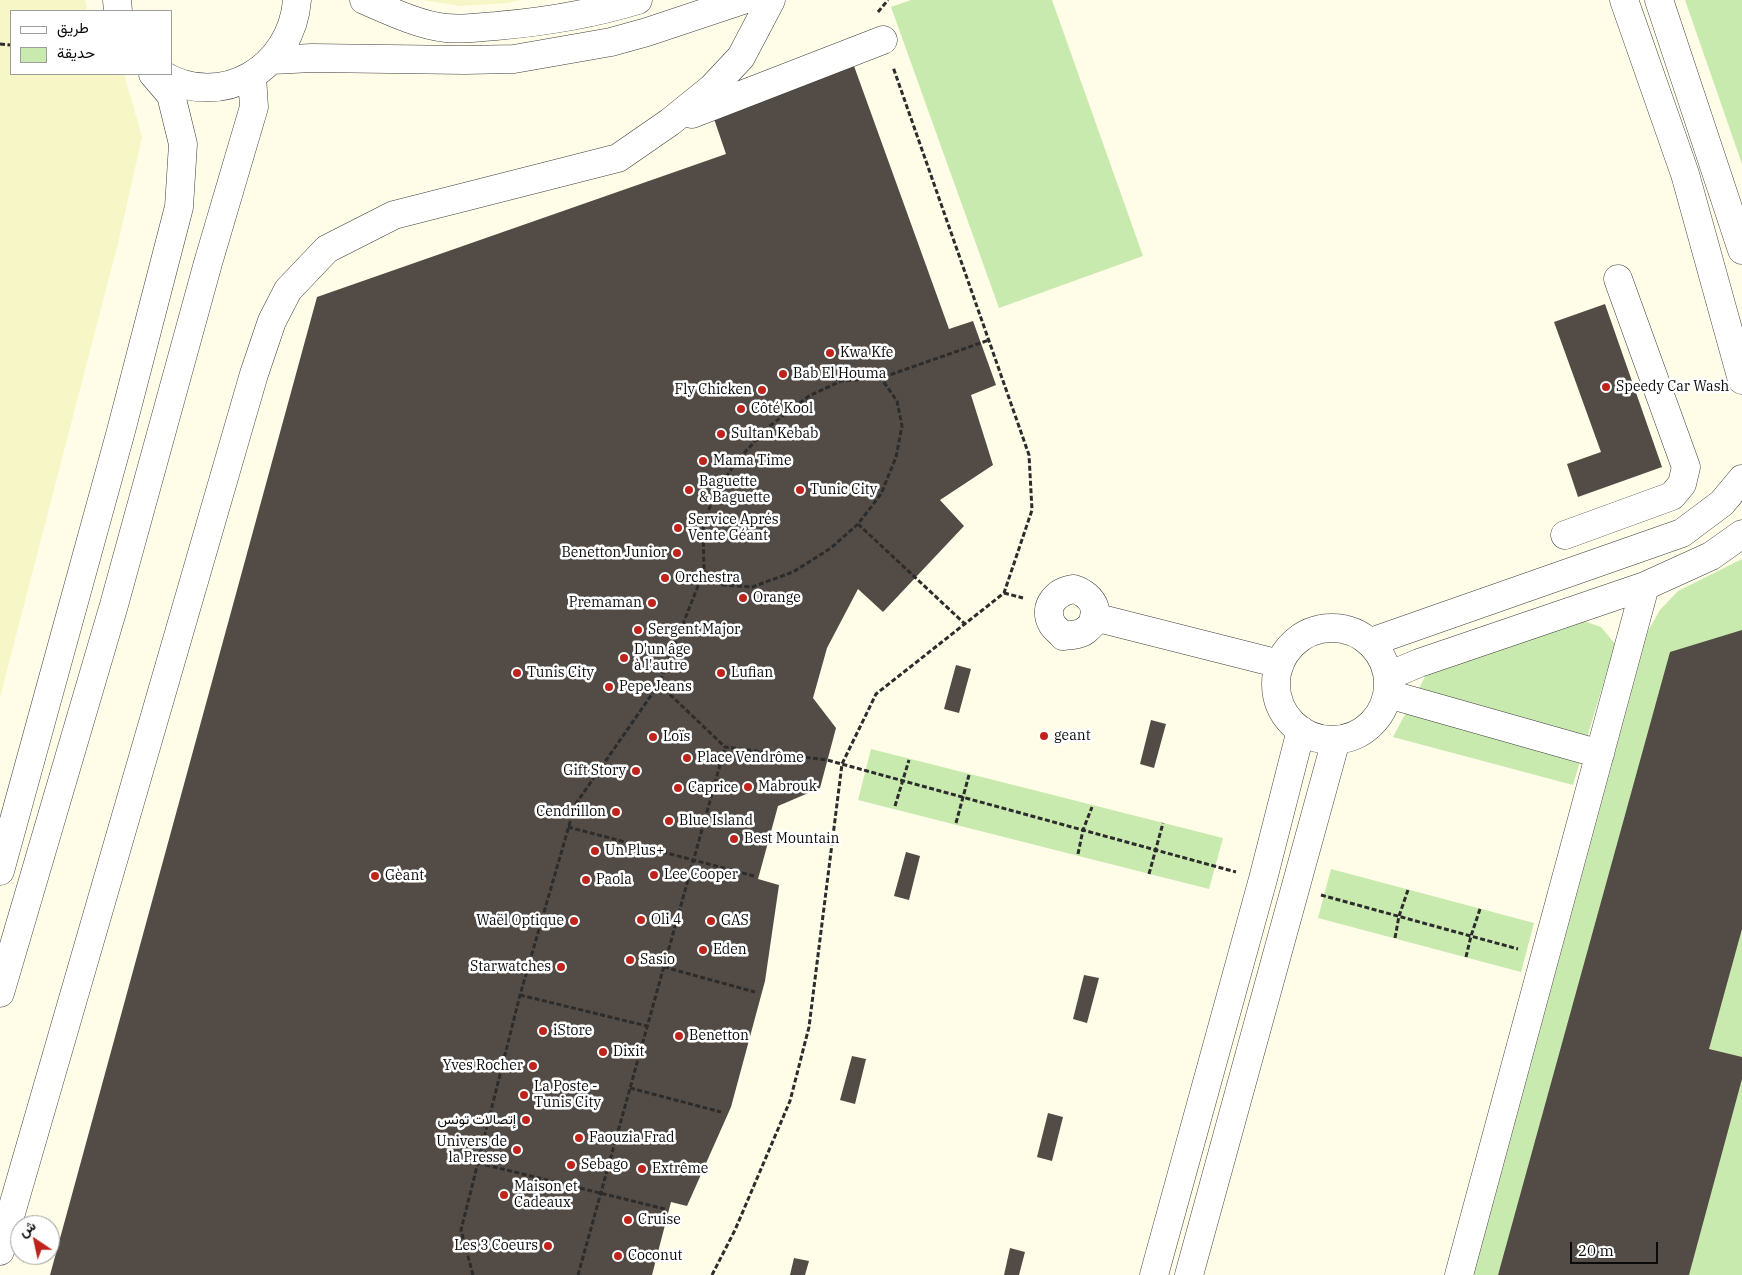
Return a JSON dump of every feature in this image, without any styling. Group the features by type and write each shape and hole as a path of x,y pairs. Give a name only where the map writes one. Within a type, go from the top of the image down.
{"street":[{"path":"0,993 114,605 208,263 254,107 262,68 287,39 296,16 297,0"},
{"path":"364,0 422,22 445,28 466,28 568,17 638,0"},
{"path":"163,75 172,80 198,87 226,86 262,68 312,58 456,60 514,58 611,42 743,0"},
{"path":"0,1251 251,384 272,321 288,290 327,249 394,215 618,158 670,122 712,88 741,57 771,0"},
{"path":"1624,0 1685,174 1742,380"},
{"path":"1658,0 1742,250"},
{"path":"670,122 883,40"},
{"path":"0,871 121,431 179,207 183,144 171,95 154,75"},
{"path":"1565,535 1672,496 1682,484 1686,467 1618,279"},
{"path":"1371,642 1682,533 1722,503 1742,479"},
{"path":"1388,685 1419,663 1645,586 1712,556 1742,534"},
{"path":"1459,1275 1645,586"},
{"path":"1094,617 1280,664"},
{"path":"1336,627 1350,630 1371,642 1383,658 1388,685 1382,711 1365,730 1336,740 1316,738 1301,730 1289,719 1280,705 1276,686 1280,664 1288,650 1302,636 1318,629 1336,627"},
{"path":"1388,685 1600,754"},
{"path":"1154,1275 1263,879 1301,730"},
{"path":"1189,1275 1336,740"}],"path":[{"path":"712,1275 735,1230 790,1101 809,1027 842,764 876,694 1004,593 1032,510 1029,455 883,40 876,14 888,0"},
{"path":"473,1275 462,1230 520,995 575,804 659,684 704,571 703,526 715,494 736,462 767,428 809,396 841,381 881,378 989,340"},
{"path":"704,571 723,585 752,587 794,572 831,548 858,524 881,494 896,457 902,426 897,401 881,378"},
{"path":"858,524 966,624"},
{"path":"659,684 725,747 827,760 1263,879"},
{"path":"578,1275 725,747"},
{"path":"895,806 909,760"},
{"path":"956,823 969,775"},
{"path":"1078,854 1092,807"},
{"path":"1149,874 1163,823"},
{"path":"568,827 754,876"},
{"path":"1295,888 1545,956"},
{"path":"1394,938 1408,890"},
{"path":"1466,957 1480,909"},
{"path":"664,967 755,992"},
{"path":"520,995 647,1026"},
{"path":"630,1088 721,1112"},
{"path":"478,1163 665,1209"}],"green space":[{"path":"0,0 85,0 87,10 10,10 10,75 124,75 142,137 119,239 0,697"},
{"path":"422,0 520,0 508,3 460,6"},
{"path":"911,0 1052,0 1143,256 999,308 891,7"},
{"path":"1685,0 1742,0 1742,164"},
{"path":"1742,559 1742,1275 1474,1275 1648,631 1660,610 1678,591"},
{"path":"1581,620 1601,627 1615,644 1573,785 1393,737 1426,675"},
{"path":"871,749 1223,838 1209,889 858,800"},
{"path":"1331,869 1534,923 1521,972 1318,918"}],"building":[{"name":"Tunis City","path":"854,66 949,329 973,321 996,385 971,395 993,465 940,500 964,526 883,612 858,589 827,648 813,698 836,728 820,788 778,806 758,879 779,885 765,981 731,1107 687,1206 671,1202 652,1275 50,1275 53,1265 60,1265 60,1238 317,297 726,154 713,116"},
{"name":"Speedy Car Wash","path":"1605,304 1662,467 1578,497 1567,464 1601,452 1554,322"},
{"path":"1742,630 1742,929 1709,1049 1742,1057 1742,1079 1689,1275 1498,1275 1670,652"},
{"path":"956,665 971,669 959,713 944,709"},
{"path":"1151,720 1166,724 1154,768 1140,764"},
{"path":"906,852 920,856 909,900 894,896"},
{"path":"1084,975 1099,978 1087,1023 1073,1019"},
{"path":"852,1056 866,1059 855,1104 840,1100"},
{"path":"1048,1113 1063,1117 1052,1161 1037,1157"},
{"path":"1010,1248 1025,1252 1019,1275 1004,1275"},
{"path":"794,1258 809,1261 805,1275 790,1275"}],"place":[{"name":"Kwa Kfe","path":"830,353"},
{"name":"Bab El Houma","path":"783,374"},
{"name":"Speedy Car Wash","path":"1606,387"},
{"name":"Fly Chicken","path":"762,390"},
{"name":"Côté Kool","path":"741,409"},
{"name":"Sultan Kebab","path":"721,434"},
{"name":"Mama Time","path":"703,461"},
{"name":"Baguette & Baguette","path":"689,490"},
{"name":"Tunic City","path":"800,490"},
{"name":"Service Aprés Vente Géant","path":"678,528"},
{"name":"Benetton Junior","path":"677,553"},
{"name":"Orchestra","path":"665,578"},
{"name":"Orange","path":"743,598"},
{"name":"Premaman","path":"652,603"},
{"name":"Sergent Major","path":"638,630"},
{"name":"D'un âge à l'autre","path":"624,658"},
{"name":"Tunis City","path":"517,673"},
{"name":"Lufian","path":"721,673"},
{"name":"Pepe Jeans","path":"609,687"},
{"name":"geant","path":"1044,736"},
{"name":"Loïs","path":"653,737"},
{"name":"Place Vendrôme","path":"687,758"},
{"name":"Gift Story","path":"636,771"},
{"name":"Mabrouk","path":"748,787"},
{"name":"Caprice","path":"678,788"},
{"name":"Cendrillon","path":"616,812"},
{"name":"Blue Island","path":"669,821"},
{"name":"Best Mountain","path":"734,839"},
{"name":"Un Plus+","path":"595,851"},
{"name":"Lee Cooper","path":"654,875"},
{"name":"Gèant","path":"375,876"},
{"name":"Paola","path":"586,880"},
{"name":"Oli 4","path":"641,920"},
{"name":"Waël Optique","path":"574,921"},
{"name":"GAS","path":"711,921"},
{"name":"Eden","path":"703,950"},
{"name":"Sasio","path":"630,960"},
{"name":"Starwatches","path":"561,967"},
{"name":"iStore","path":"543,1031"},
{"name":"Benetton","path":"679,1036"},
{"name":"Dixit","path":"603,1052"},
{"name":"Yves Rocher","path":"533,1066"},
{"name":"La Poste - Tunis City","path":"524,1095"},
{"name":"إتصالات تونس","path":"526,1120"},
{"name":"Faouzia Frad","path":"579,1138"},
{"name":"Univers de la Presse","path":"517,1150"},
{"name":"Sebago","path":"571,1165"},
{"name":"Extrême","path":"642,1169"},
{"name":"Maison et Cadeaux","path":"504,1195"},
{"name":"Cruise","path":"628,1220"},
{"name":"Les 3 Coeurs","path":"548,1246"},
{"name":"Coconut","path":"618,1256"}]}
